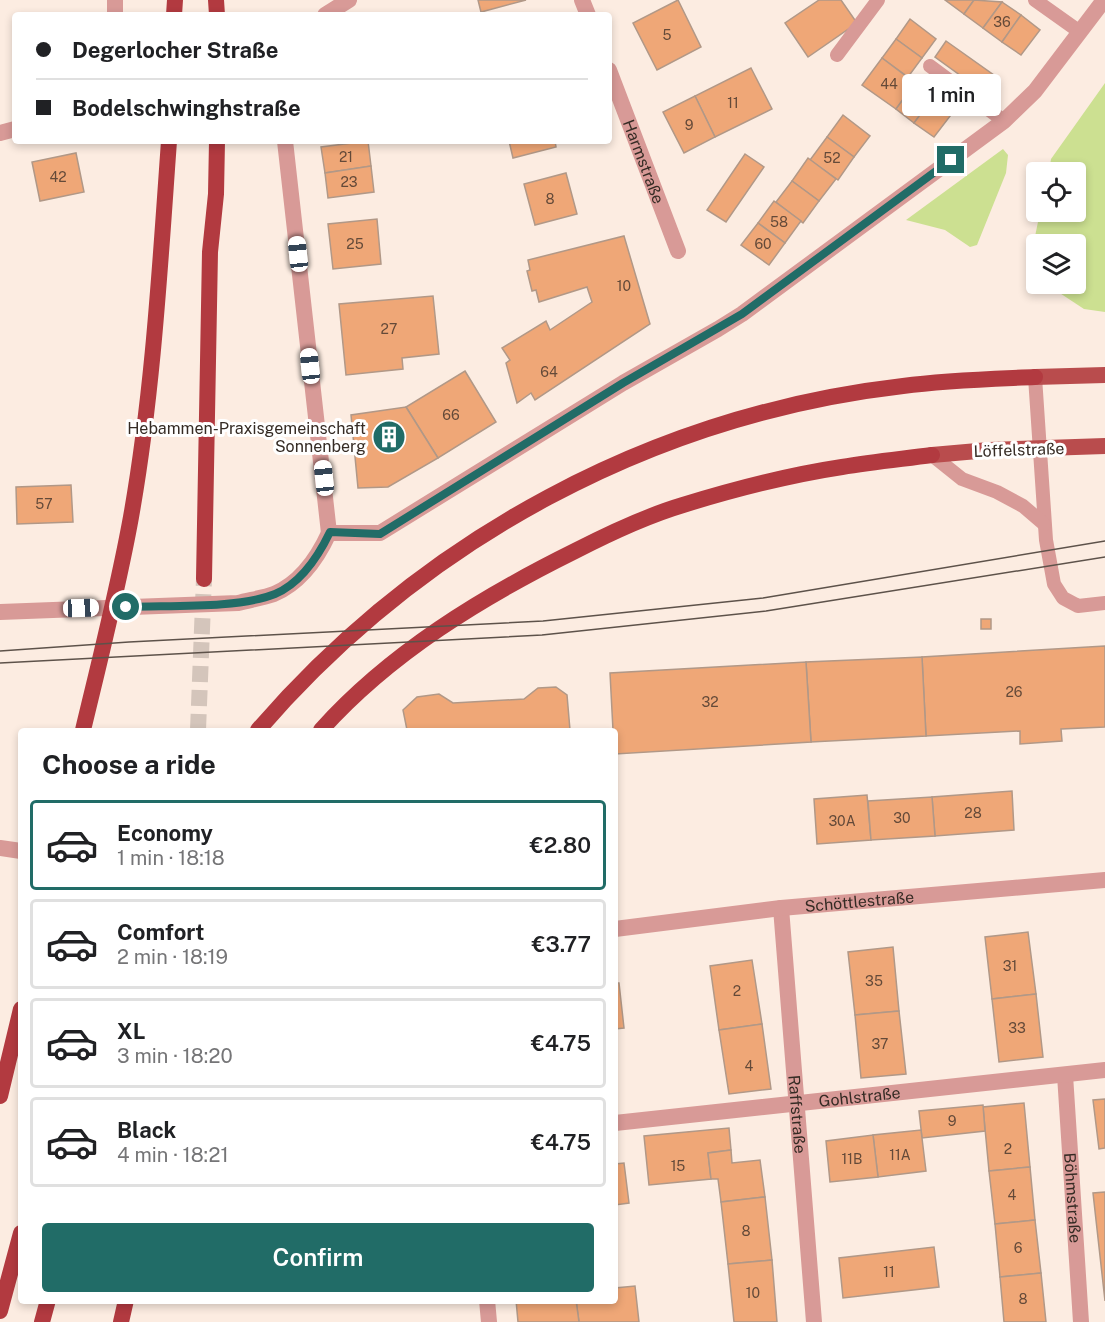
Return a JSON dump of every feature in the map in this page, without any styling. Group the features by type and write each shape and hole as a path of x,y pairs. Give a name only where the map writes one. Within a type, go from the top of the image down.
{"highway":[{"path":"83,728 112,612 131,516 146,412 162,247 169,144"},
{"path":"204,579 210,252 216,194 217,144"},
{"path":"260,728 287,697 372,616 420,578 485,533 553,493 620,461 689,434 764,412 841,395 904,386 1035,377"},
{"path":"323,728 380,673 428,636 531,572 630,525 682,505 765,483 840,467 932,455"},
{"path":"0,1096 18,1021"},
{"path":"0,1311 18,1244"},
{"path":"42,1322 47,1304"},
{"path":"121,1322 125,1304"}],"main road":[{"path":"1035,377 1105,375"},
{"name":"Löffelstraße","path":"932,455 989,450 1105,446"}],"street":[{"path":"330,12 349,0"},
{"path":"330,532 380,534 623,383 742,314 1004,122 1035,91 1104,0"},
{"name":"Harmstraße","path":"612,78 678,251"},
{"path":"0,612 238,603 275,594 300,577 322,550 330,532 285,144"},
{"name":"Schöttlestraße","path":"618,929 781,908 1105,880"},
{"name":"Raffstraße","path":"781,908 814,1322"},
{"name":"Gohlstraße","path":"618,1123 1105,1070"},
{"name":"Böhmstraße","path":"1065,1075 1081,1322"},
{"path":"487,1304 489,1322"}],"lane":[{"path":"837,55 878,0"},
{"path":"1035,0 1080,32"},
{"path":"930,66 1004,122"},
{"path":"1035,377 1044,524 1054,584 1063,598 1078,606 1105,603"},
{"path":"932,455 962,479 997,492 1023,506 1044,524"}],"green space":[{"path":"1105,83 1105,312 1084,309 1061,294 1086,294 1086,234 1036,234 1038,222 1086,222 1086,162 1051,162"},
{"path":"1003,149 1008,155 1006,173 977,245 970,247 945,230 906,220"}],"building":[{"path":"478,0 526,0 481,12"},
{"path":"678,0 701,47 657,70 633,23"},
{"path":"819,0 841,0 857,23 808,57 785,23"},
{"path":"945,0 974,0 964,14"},
{"path":"974,0 1002,2 983,28 964,14"},
{"path":"1002,2 1021,15 1002,42 983,28"},
{"path":"1021,15 1040,30 1021,55 1002,42"},
{"path":"910,19 936,39 922,58 896,39"},
{"path":"896,39 922,58 908,77 882,58"},
{"path":"946,41 998,78 986,94 935,57"},
{"path":"882,58 915,83 896,109 862,85"},
{"path":"751,68 772,109 715,137 695,96"},
{"path":"915,83 934,96 914,123 896,109"},
{"path":"695,96 715,137 684,153 663,112"},
{"path":"934,96 954,111 934,137 914,123"},
{"path":"843,115 870,136 854,157 827,137"},
{"path":"827,137 854,157 838,180 810,160"},
{"path":"368,144 371,166 325,173 321,147"},
{"path":"510,144 556,144 556,147 513,158"},
{"path":"76,153 84,192 40,201 32,162"},
{"path":"745,154 764,167 726,222 707,210"},
{"path":"808,158 836,179 819,201 792,181"},
{"path":"371,166 374,192 328,198 325,173"},
{"path":"566,173 577,214 535,225 524,184"},
{"path":"792,181 819,201 803,223 776,202"},
{"path":"774,201 801,221 785,243 758,223"},
{"path":"377,219 381,264 333,269 328,224"},
{"path":"758,223 785,243 769,265 741,245"},
{"path":"624,236 650,324 535,400 531,393 517,403 506,363 510,360 502,348 546,321 550,330 592,302 587,287 539,302 536,290 532,291 527,271 530,270 528,260"},
{"path":"433,296 439,354 402,358 403,369 346,375 339,304"},
{"path":"465,371 496,422 438,458 406,407"},
{"name":"Hebammen-Praxisgemeinschaft Sonnenberg","path":"406,407 438,458 388,487 358,488 351,415"},
{"path":"71,485 73,522 17,524 16,487"},
{"path":"981,619 991,619 991,629 981,629"},
{"path":"1105,646 1105,727 1061,729 1062,741 1020,744 1020,731 926,736 922,657"},
{"path":"922,657 926,736 811,742 806,662"},
{"path":"806,662 811,742 618,754 618,728 613,728 610,673"},
{"path":"556,687 567,695 570,728 407,728 403,710 417,697 439,694 453,703 524,699 538,688"},
{"path":"1012,791 1014,830 935,836 932,797"},
{"path":"867,795 871,840 817,844 814,799"},
{"path":"932,797 935,836 871,840 868,801"},
{"path":"1028,932 1036,994 992,999 985,937"},
{"path":"893,947 899,1011 855,1015 848,952"},
{"path":"752,960 762,1024 719,1030 710,966"},
{"path":"618,983 619,983 624,1028 618,1029"},
{"path":"1036,994 1043,1057 999,1062 992,999"},
{"path":"899,1011 906,1074 861,1078 855,1015"},
{"path":"762,1024 771,1089 729,1094 719,1030"},
{"path":"1105,1099 1105,1148 1099,1149 1093,1100"},
{"path":"1024,1103 1030,1167 989,1171 983,1107"},
{"path":"983,1105 985,1131 922,1138 919,1111"},
{"path":"729,1128 731,1150 708,1153 711,1179 649,1185 644,1136"},
{"path":"921,1130 926,1171 878,1177 873,1135"},
{"path":"873,1135 878,1177 830,1182 826,1141"},
{"path":"731,1150 732,1163 760,1160 765,1197 721,1202 718,1179 711,1179 708,1153"},
{"path":"624,1163 629,1203 618,1205 618,1164"},
{"path":"1030,1167 1035,1220 995,1224 989,1171"},
{"path":"1105,1192 1105,1301 1093,1193"},
{"path":"765,1197 772,1260 728,1264 721,1202"},
{"path":"1035,1220 1041,1273 1000,1277 995,1224"},
{"path":"934,1247 939,1287 843,1298 839,1258"},
{"path":"772,1260 777,1322 734,1322 728,1264"},
{"path":"1041,1273 1046,1322 1004,1322 1000,1277"},
{"path":"635,1286 639,1322 579,1322 577,1304 618,1304 618,1288"},
{"path":"516,1304 577,1304 579,1322 518,1322"}],"tunnel":[{"path":"198,728 204,579"}],"tram line":[{"path":"0,651 129,642 543,621 763,598 1105,541"},
{"path":"0,663 542,635 766,611 1105,557"}],"place":[{"name":"Hebammen-Praxisgemeinschaft Sonnenberg","path":"389,437"}],"route":[{"path":"126,607 238,603 275,594 300,577 322,550 330,532 380,534 623,383 742,314 951,160"}]}
